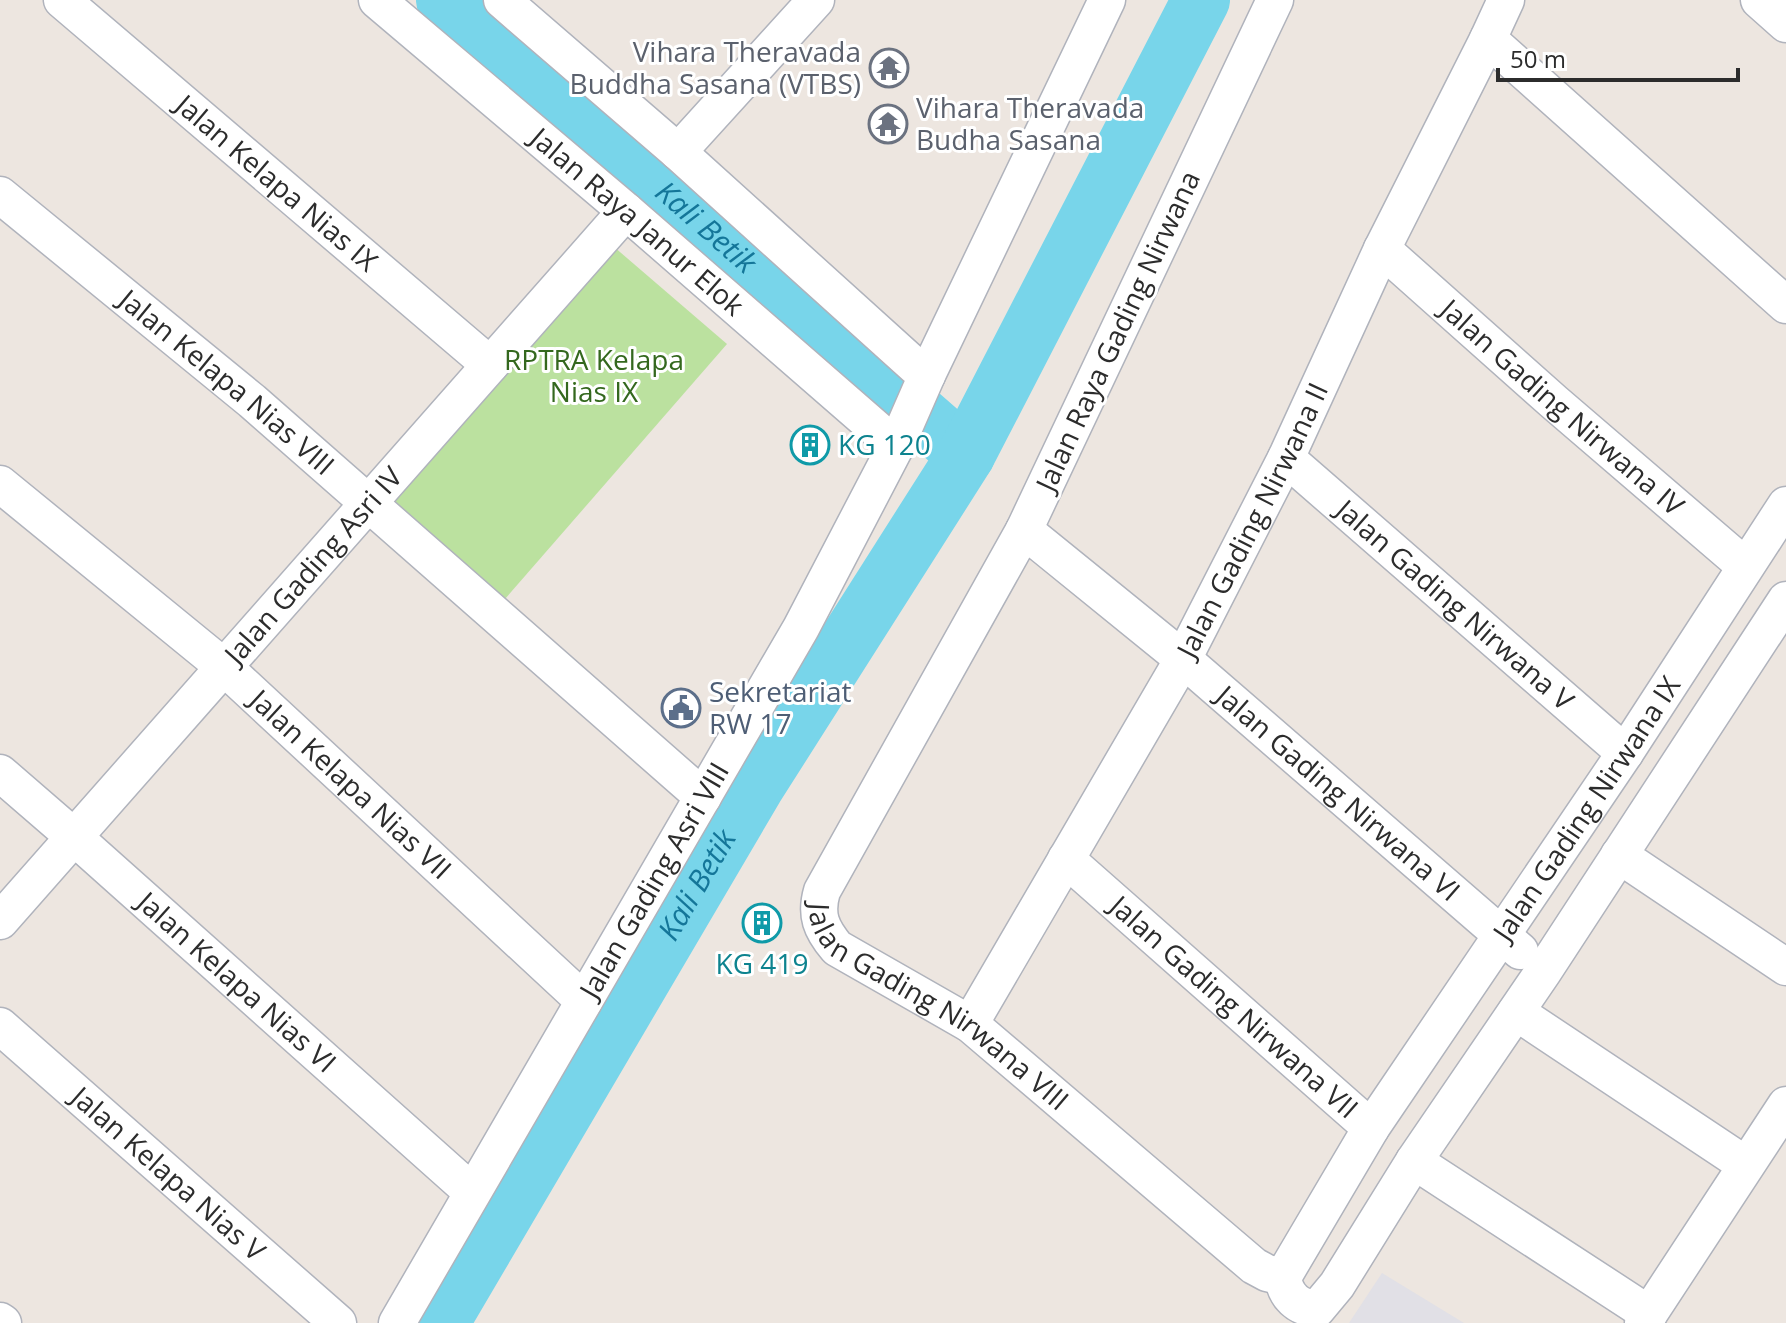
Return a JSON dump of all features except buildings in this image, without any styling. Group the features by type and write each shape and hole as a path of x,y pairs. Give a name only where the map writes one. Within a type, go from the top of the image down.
{"street":[{"name":"Jalan Kelapa Nias IX","path":"62,0 490,365"},
{"name":"Jalan Raya Janur Elok","path":"377,0 898,443"},
{"path":"502,0 678,152 927,377"},
{"path":"678,152 816,0"},
{"name":"Jalan Gading Asri VIII","path":"397,1323 801,628 898,443 1107,0"},
{"name":"Jalan Raya Gading Nirwana","path":"952,658 1024,530 1275,0"},
{"name":"Jalan Gading Nirwana II","path":"970,1024 1183,659 1286,458 1382,249 1506,0"},
{"path":"1759,0 1786,24"},
{"path":"1488,39 1786,305"},
{"name":"Jalan Kelapa Nias VIII","path":"0,195 252,401 703,797"},
{"name":"Jalan Gading Asri IV","path":"0,921 626,211"},
{"name":"Jalan Gading Nirwana IV","path":"1382,249 1745,566"},
{"name":"Jalan Gading Nirwana V","path":"1286,458 1625,753"},
{"name":"Jalan Kelapa Nias VII","path":"0,484 224,667 584,1001"},
{"name":"Jalan Gading Nirwana IX","path":"1786,505 1502,936 1543,972 1786,600"},
{"name":"Jalan Gading Nirwana VI","path":"1024,530 1183,659 1502,936"},
{"name":"Jalan Gading Nirwana VIII","path":"952,658 822,891 818,904 820,921 825,934 837,948 970,1024 1254,1266 1283,1277 1288,1295 1307,1308 1317,1309 1337,1285 1414,1161"},
{"name":"Jalan Kelapa Nias VI","path":"0,773 472,1192"},
{"path":"1619,855 1786,967"},
{"name":"Jalan Gading Nirwana VII","path":"1066,859 1371,1128 1502,936"},
{"path":"1543,972 1414,1161 1646,1319 1786,1105"},
{"path":"1516,1012 1746,1165"},
{"name":"Jalan Kelapa Nias V","path":"0,1026 338,1323"},
{"path":"1283,1277 1371,1128"}],"shaded area":[{"path":"1382,1273 1464,1323 1349,1323"}],"green space":[{"name":"RPTRA Kelapa Nias IX","path":"606,240 727,344 505,599 385,496"}],"waterway":[{"name":"Kali Betik","path":"445,0 966,455"},
{"name":"Kali Betik","path":"440,1323 755,787 966,455 1201,0"}],"place":[{"name":"Vihara Theravada Buddha Sasana (VTBS)","path":"889,68"},
{"name":"Vihara Theravada Budha Sasana","path":"888,124"},
{"name":"KG 120","path":"810,445"},
{"name":"Sekretariat RW 17","path":"681,708"},
{"name":"KG 419","path":"762,923"}]}
